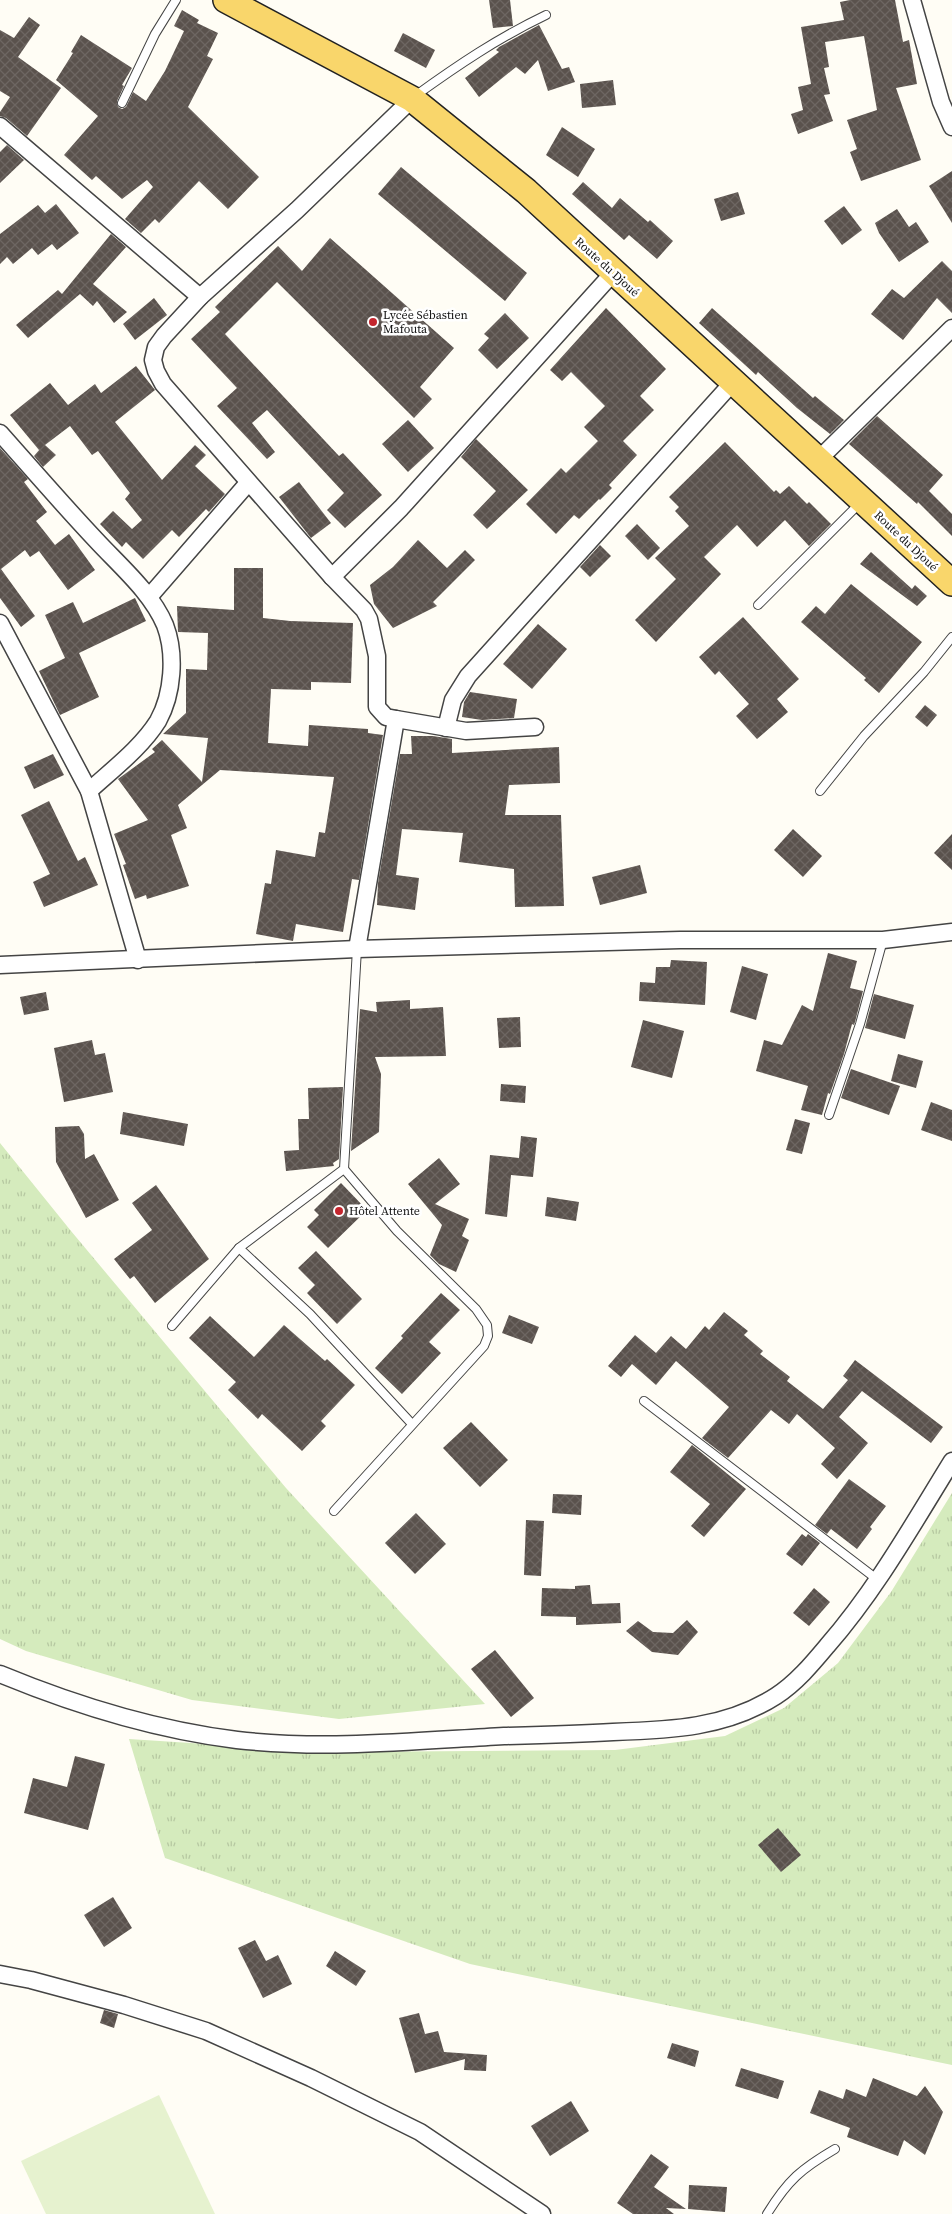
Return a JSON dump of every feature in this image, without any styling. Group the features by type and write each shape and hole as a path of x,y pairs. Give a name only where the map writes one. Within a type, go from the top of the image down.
{"main road":[{"name":"Route du Djoué","path":"226,0 412,99 526,192 734,381 952,584"}],"street":[{"path":"912,0 941,102 952,128"},
{"path":"412,99 297,210 200,297 164,336 156,347 153,360 163,384 248,483 364,610 369,619 376,656 377,707 386,717 466,731 535,727"},
{"path":"0,126 200,297"},
{"path":"332,577 401,508 613,273"},
{"path":"818,460 952,328"},
{"path":"446,728 453,700 468,676 734,381"},
{"path":"0,432 57,498 149,597 165,625 172,653 169,691 158,720 135,749 89,791"},
{"path":"149,597 248,483"},
{"path":"0,623 89,791 138,960"},
{"path":"357,949 396,719"},
{"path":"0,965 357,949 680,940 883,940 952,932"},
{"path":"0,1674 79,1704 185,1730 236,1740 364,1745 506,1736 666,1730 705,1725 737,1716 779,1694 813,1663 878,1580 952,1461"},
{"path":"0,1974 31,1980 124,2005 206,2031 311,2078 420,2132 542,2214"}],"lane":[{"path":"122,103 155,34 176,0"},
{"path":"412,99 469,57 508,34 546,15"},
{"path":"758,605 862,500"},
{"path":"820,791 864,736 924,672 952,637"},
{"path":"830,1114 860,1024 883,940"},
{"path":"334,1510 484,1346 488,1336 487,1325 476,1308 397,1231 344,1169 357,949"},
{"path":"172,1326 239,1248 344,1169"},
{"path":"239,1248 310,1314 412,1424"},
{"path":"644,1401 878,1580"},
{"path":"767,2214 782,2190 795,2176 812,2162 835,2149"}],"green space":[{"path":"0,1143 71,1231 286,1488 485,1704 339,1719 192,1700 26,1651 0,1639"},
{"path":"952,1493 952,2065 470,1964 165,1858 129,1739 332,1752 615,1750 725,1736 784,1708 838,1663 891,1592"},
{"path":"159,2095 215,2214 46,2214 21,2161"}],"building":[{"path":"489,0 510,0 513,26 493,28"},
{"path":"850,0 895,0 903,42 909,40 917,84 896,88 921,160 861,181 850,152 857,149 847,120 877,110 864,36 825,42 829,67 824,68 830,94 824,95 833,121 798,134 791,114 803,110 798,87 811,84 801,27 844,20 840,2"},
{"path":"182,10 199,20 197,23 218,33 207,56 213,59 188,107 259,177 228,209 199,181 159,223 155,219 141,233 125,219 153,187 147,180 122,199 96,176 92,180 64,155 98,116 56,80 73,53 71,52 81,35 132,68 122,85 124,86 117,101 118,107 122,109 126,107 133,92 146,101 165,71 184,31 174,26"},
{"path":"29,17 40,25 18,57 61,88 27,136 6,118 0,116 0,112 10,97 0,91 0,30 14,38"},
{"path":"539,25 562,69 569,67 575,82 548,91 538,60 525,74 516,67 479,97 465,78 499,52 496,50 499,47"},
{"path":"403,33 435,50 426,68 394,51"},
{"path":"613,80 616,105 582,108 580,84"},
{"path":"562,127 595,149 578,177 546,155"},
{"path":"7,145 24,160 0,183 0,152"},
{"path":"401,167 527,273 505,301 378,194"},
{"path":"952,171 952,223 929,186"},
{"path":"583,182 612,208 620,198 648,222 650,220 673,241 657,259 629,235 624,240 572,194"},
{"path":"738,192 745,214 721,221 714,199"},
{"path":"56,204 79,233 57,250 52,244 38,255 32,248 13,264 7,257 0,264 0,234 38,205 45,213"},
{"path":"844,206 862,230 842,245 824,221"},
{"path":"897,209 909,227 916,222 929,242 899,262 879,233 875,223"},
{"path":"111,234 126,247 93,284 127,312 114,323 97,301 93,306 80,294 28,338 16,325 58,290 62,294"},
{"path":"330,238 454,348 420,387 432,399 414,418 277,282 225,334 339,456 343,453 382,495 345,528 327,510 344,493 267,410 252,423 275,452 267,459 217,406 237,388 191,339 220,312 215,307 278,246 302,271"},
{"path":"942,261 952,271 952,313 937,298 903,340 871,314 892,289 904,298"},
{"path":"154,298 167,315 135,340 123,324"},
{"path":"606,308 666,369 640,396 654,410 623,441 637,455 609,485 612,488 600,500 579,519 574,515 556,534 526,504 561,468 566,473 598,441 584,427 605,406 571,372 562,381 550,370"},
{"path":"712,308 813,398 815,396 844,420 830,434 797,408 758,372 756,375 699,323"},
{"path":"505,313 529,338 497,369 478,350 489,338 484,334"},
{"path":"136,366 155,390 115,422 162,480 195,445 206,455 195,466 225,494 209,512 206,509 179,537 172,530 143,559 126,542 122,547 100,524 113,511 132,529 142,520 125,499 130,493 98,451 92,455 70,426 45,445 56,455 43,467 34,456 40,449 10,415 50,383 68,405 95,384 101,393"},
{"path":"877,416 943,475 929,491 952,514 952,536 918,502 917,504 849,444"},
{"path":"408,420 434,448 408,472 382,444"},
{"path":"476,439 528,490 487,529 473,515 496,491 461,457"},
{"path":"725,442 774,492 776,490 780,494 789,486 807,504 809,502 831,524 809,546 785,520 757,547 737,525 704,557 721,574 656,642 635,620 676,579 655,558 689,526 675,511 679,507 669,497"},
{"path":"0,448 28,479 24,482 47,512 36,521 55,545 69,534 95,570 68,590 39,551 30,557 25,550 1,569 35,616 21,627 0,598"},
{"path":"299,482 331,523 311,538 279,497"},
{"path":"637,524 660,548 648,560 625,536"},
{"path":"418,540 447,568 465,550 475,560 433,602 437,606 393,628 374,604 370,585 393,567"},
{"path":"600,545 611,556 590,577 580,567"},
{"path":"871,552 912,589 915,585 927,596 917,606 860,564"},
{"path":"234,568 263,568 263,618 353,623 351,683 311,682 311,690 271,689 268,743 308,746 309,725 368,729 368,733 383,735 359,880 352,879 343,932 296,924 293,941 256,934 265,883 271,884 276,850 315,857 319,832 325,833 334,777 220,770 178,805 187,828 171,835 189,886 147,899 146,895 135,899 123,865 126,864 114,834 148,820 118,779 155,752 152,749 162,740 202,782 208,738 163,734 186,713 186,669 207,670 208,633 178,632 177,606 234,610"},
{"path":"851,584 922,642 879,693 864,680 866,678 801,622 816,606 825,614"},
{"path":"135,598 146,621 79,653 99,697 60,715 39,671 65,658 45,615 73,602 83,623"},
{"path":"743,617 799,679 777,699 788,712 757,739 736,716 749,704 719,671 715,675 699,657"},
{"path":"538,624 567,649 532,689 503,664"},
{"path":"470,692 517,699 514,718 482,720 462,717 464,702"},
{"path":"925,705 937,715 927,727 915,717"},
{"path":"411,736 433,736 452,739 452,753 559,747 560,783 509,785 505,815 561,815 564,906 515,907 514,869 459,862 463,833 402,829 396,875 419,878 415,910 377,905 378,883 400,754 412,754"},
{"path":"53,754 64,775 34,789 24,767"},
{"path":"49,801 78,861 85,857 98,885 44,907 33,882 50,874 21,815"},
{"path":"793,829 822,856 803,877 774,850"},
{"path":"952,834 952,870 934,853"},
{"path":"640,865 647,893 600,905 592,877"},
{"path":"828,953 857,961 850,988 863,991 855,1022 854,1025 852,1024 844,1054 830,1094 828,1093 822,1115 801,1110 808,1086 756,1071 764,1040 782,1045 802,1005 813,1011"},
{"path":"671,960 707,962 705,1005 639,1001 640,982 655,983 656,967 670,967"},
{"path":"742,966 768,974 756,1020 730,1012"},
{"path":"46,992 49,1010 24,1015 20,997"},
{"path":"874,994 914,1005 905,1039 865,1028"},
{"path":"410,1000 410,1009 443,1007 446,1056 375,1057 381,1074 379,1132 351,1151 360,1009 377,1012 376,1002"},
{"path":"520,1017 521,1047 499,1048 497,1018"},
{"path":"643,1020 684,1031 672,1078 631,1067"},
{"path":"92,1040 95,1055 105,1053 113,1092 64,1102 54,1048"},
{"path":"898,1054 923,1061 916,1088 891,1081"},
{"path":"851,1069 900,1086 889,1115 841,1098"},
{"path":"501,1084 526,1086 525,1103 500,1101"},
{"path":"343,1087 339,1159 333,1163 334,1166 286,1171 284,1151 299,1150 298,1119 309,1119 308,1088"},
{"path":"931,1102 952,1110 952,1141 921,1130"},
{"path":"123,1112 188,1124 184,1146 120,1134"},
{"path":"795,1119 810,1123 802,1154 786,1150"},
{"path":"79,1126 84,1134 85,1159 94,1154 119,1200 86,1218 56,1162 55,1127"},
{"path":"521,1136 537,1138 533,1177 511,1175 507,1217 485,1214 490,1155 519,1158"},
{"path":"439,1158 460,1184 435,1204 469,1219 462,1236 469,1240 456,1272 439,1264 430,1255 442,1225 408,1184"},
{"path":"341,1183 367,1210 328,1248 307,1227 319,1215 314,1210"},
{"path":"156,1185 209,1259 155,1303 134,1276 130,1279 114,1259 152,1230 132,1203"},
{"path":"547,1197 579,1202 576,1221 545,1216"},
{"path":"316,1251 362,1299 337,1324 307,1293 315,1285 298,1268"},
{"path":"441,1293 460,1310 429,1342 441,1353 402,1394 375,1368 403,1338 401,1336"},
{"path":"724,1312 748,1331 744,1335 763,1351 760,1354 790,1377 787,1381 823,1409 848,1380 843,1376 855,1360 943,1427 931,1443 862,1391 839,1417 868,1443 837,1479 821,1464 835,1448 797,1414 789,1424 771,1410 728,1458 702,1438 729,1407 676,1361 656,1385 632,1364 621,1377 608,1366 635,1335 656,1353 671,1336 686,1349 705,1326 709,1330"},
{"path":"509,1315 539,1327 532,1344 502,1333"},
{"path":"210,1316 254,1357 284,1325 325,1361 327,1359 355,1385 321,1421 326,1426 302,1451 262,1414 258,1419 228,1390 236,1382 189,1338"},
{"path":"471,1422 508,1460 480,1487 443,1448"},
{"path":"692,1445 746,1489 704,1537 691,1526 710,1504 670,1472"},
{"path":"849,1479 886,1506 870,1527 872,1529 857,1549 831,1529 827,1534 815,1525"},
{"path":"553,1494 582,1495 581,1515 552,1513"},
{"path":"416,1513 446,1544 415,1574 385,1543"},
{"path":"526,1520 544,1521 541,1576 524,1575"},
{"path":"802,1534 806,1537 808,1534 820,1543 802,1566 786,1554"},
{"path":"590,1585 592,1604 620,1603 621,1623 576,1625 576,1617 541,1616 542,1588 575,1589 575,1586"},
{"path":"814,1588 830,1602 809,1626 793,1613"},
{"path":"687,1620 698,1632 678,1655 652,1652 626,1631 638,1621 653,1632 673,1633"},
{"path":"495,1650 534,1698 511,1717 471,1669"},
{"path":"75,1756 105,1764 88,1830 24,1813 33,1778 67,1787"},
{"path":"778,1828 801,1855 781,1872 758,1845"},
{"path":"113,1897 132,1928 104,1947 84,1915"},
{"path":"255,1940 266,1961 278,1955 292,1984 263,1998 238,1948"},
{"path":"335,1951 366,1971 356,1986 326,1966"},
{"path":"104,2010 118,2014 114,2028 100,2023"},
{"path":"419,2013 425,2034 438,2031 444,2052 487,2055 486,2071 464,2070 465,2059 415,2073 399,2018"},
{"path":"672,2043 699,2051 695,2067 667,2058"},
{"path":"741,2068 784,2081 778,2099 735,2086"},
{"path":"873,2078 917,2096 925,2086 943,2112 925,2155 904,2140 898,2156 847,2137 850,2128 810,2113 819,2090 843,2099 846,2089 866,2097"},
{"path":"571,2101 589,2131 550,2156 531,2126"},
{"path":"651,2154 669,2167 654,2187 686,2209 666,2208 674,2214 633,2214 617,2203"},
{"path":"689,2185 727,2187 725,2212 688,2209"}],"place":[{"name":"Lycée Sébastien Mafouta","path":"373,322"},
{"name":"Hôtel Attente","path":"339,1211"}]}
